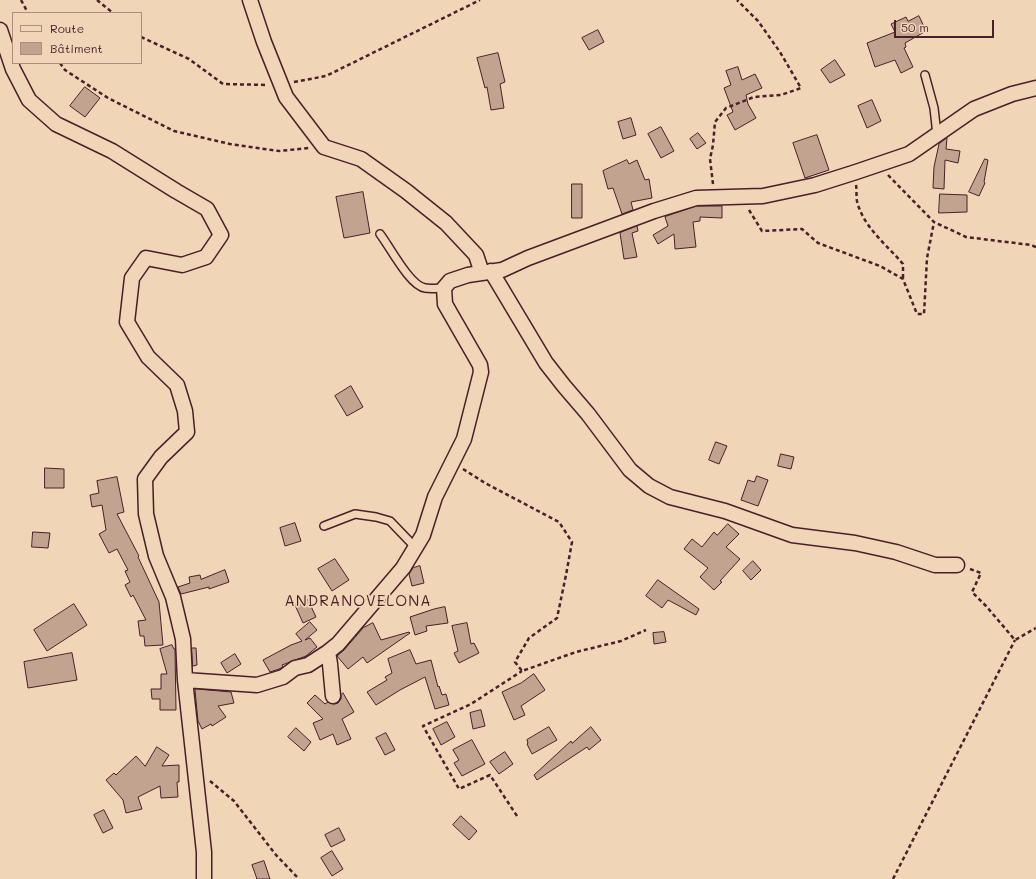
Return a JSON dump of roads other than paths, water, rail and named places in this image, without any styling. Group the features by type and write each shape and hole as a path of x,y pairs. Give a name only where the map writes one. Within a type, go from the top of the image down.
{"street":[{"path":"250,0 264,42 286,98 324,147 361,159 406,191 446,223 476,255 546,363 588,414 630,470 649,486 670,497 725,511 792,535 855,543 896,552 935,565 957,564"},
{"path":"0,30 13,69 29,100 56,124 112,151 207,209 221,235 206,257 182,265 146,258 132,278 128,322 148,357 177,385 185,411 187,432 161,457 145,479 146,514 156,556 173,597 183,639 184,680 196,769 204,852 204,879"},
{"path":"184,680 257,684 283,677 295,668 308,665 338,644 403,568 423,535 435,497 464,439 481,372 480,364 445,304 444,288 450,281 468,275 502,270 528,258 640,216 696,198 763,196 815,185 856,172 909,154 974,109 1012,94 1036,88"},
{"path":"328,652 333,696"}],"lane":[{"path":"925,75 934,108 937,135"},
{"path":"380,234 402,268 414,283 425,288 444,288"},
{"path":"324,526 355,514 376,516 390,521 415,547"}],"district":[{"name":"ANDRANOVELONA","path":"358,601"}]}
